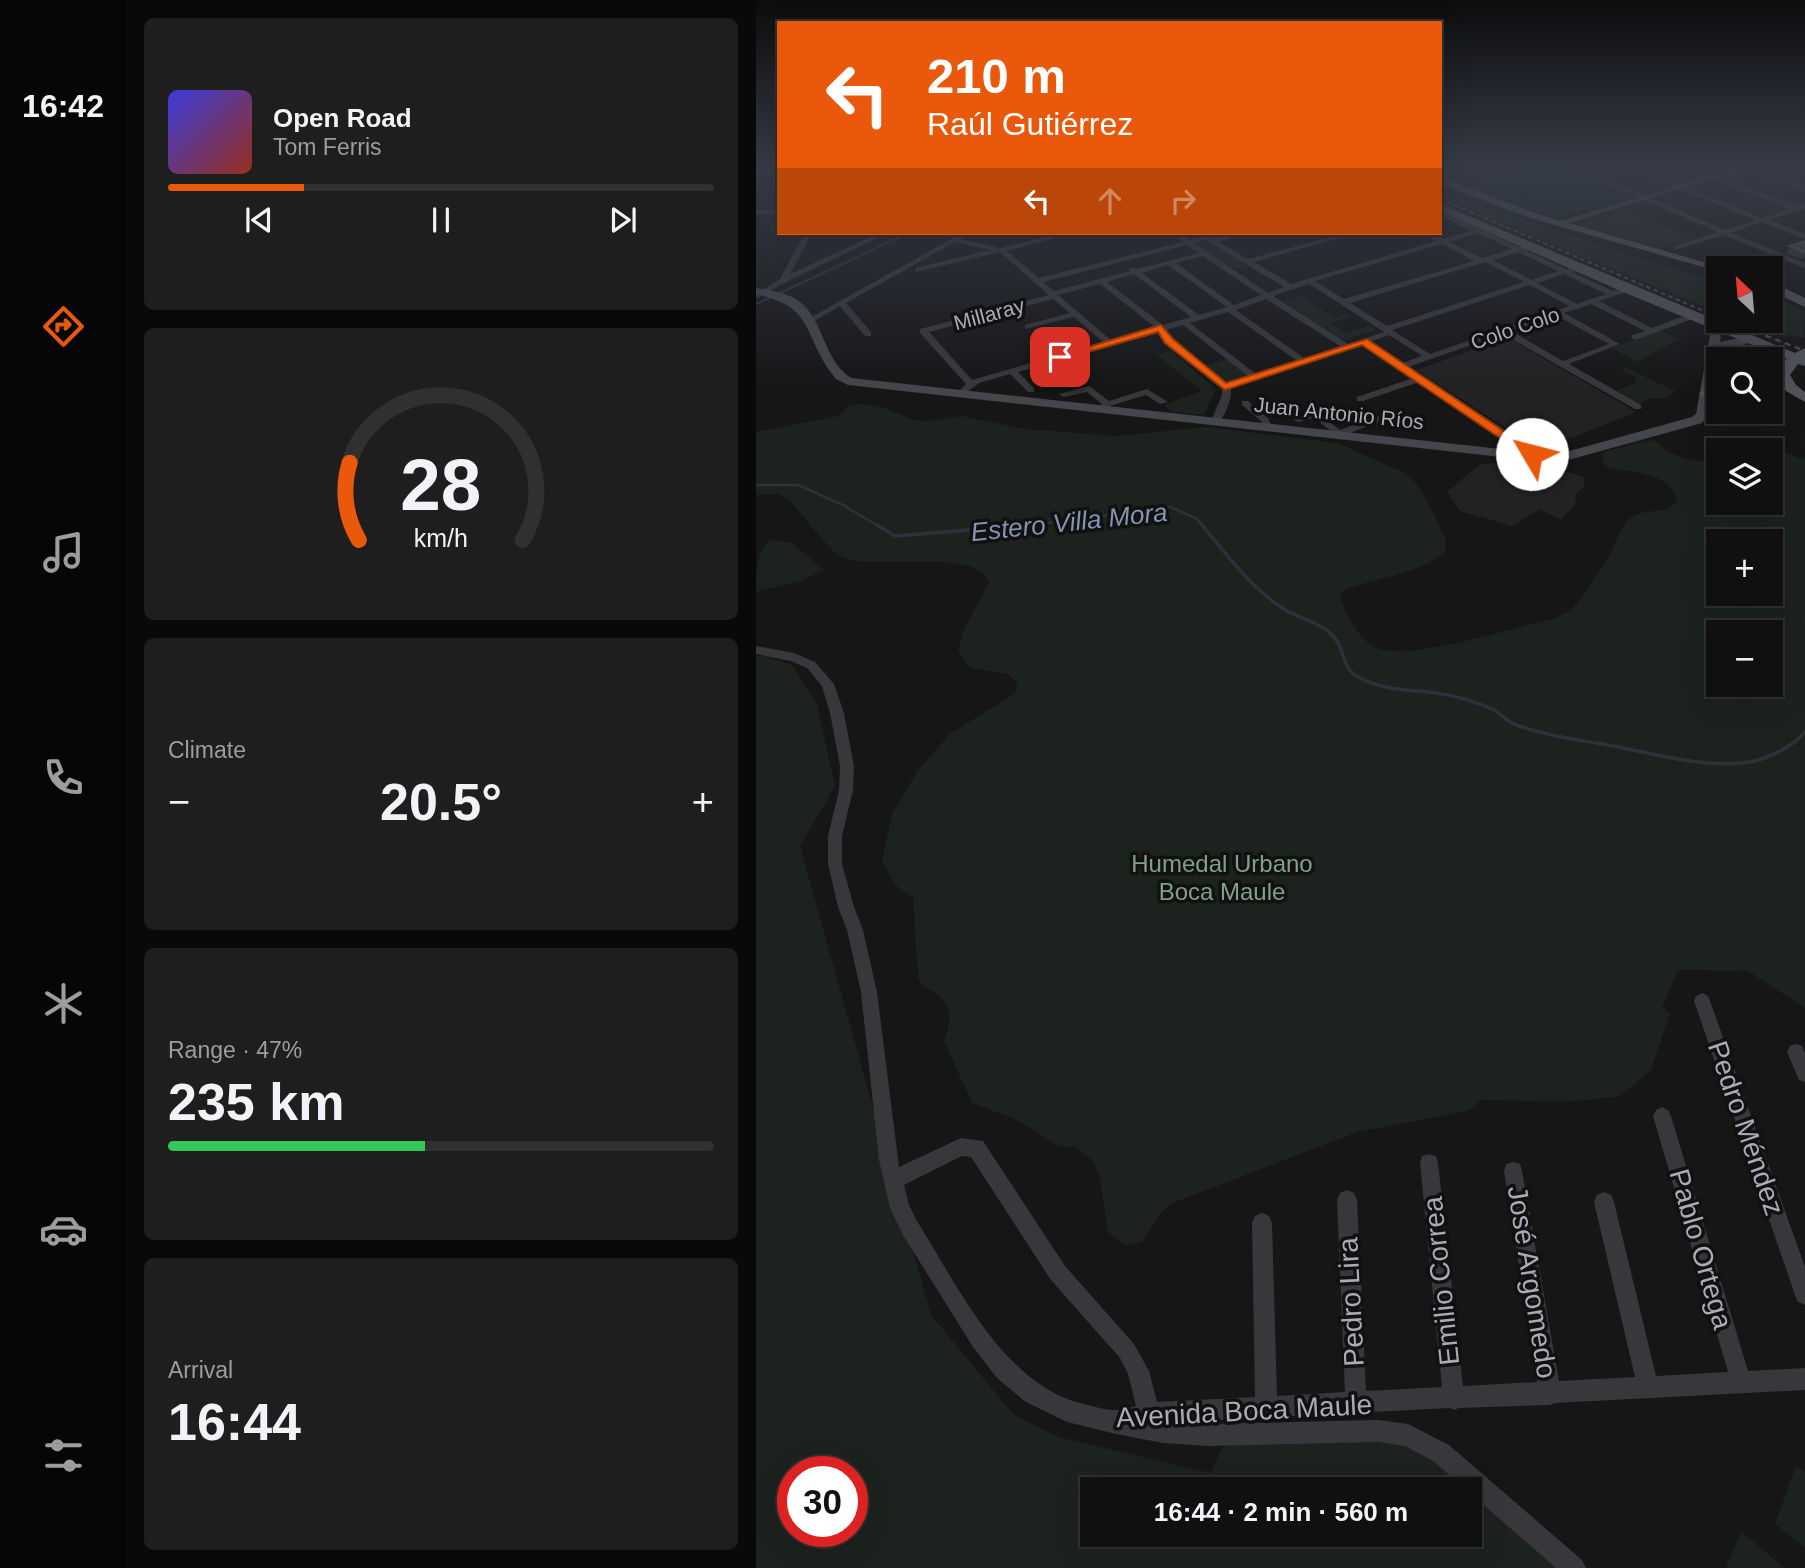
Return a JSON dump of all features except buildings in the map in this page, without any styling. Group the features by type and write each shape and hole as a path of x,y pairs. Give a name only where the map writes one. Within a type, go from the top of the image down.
{"main road":[{"path":"1510,242 1706,322"},
{"path":"1627,242 1706,265"},
{"path":"1783,289 1804,299"},
{"path":"1783,295 1804,299"},
{"path":"1731,333 1805,362"},
{"path":"1783,370 1805,352"},
{"path":"1789,366 1783,375 1785,382 1805,398"}],"street":[{"path":"783,280 803,242"},
{"path":"766,295 783,280 864,242"},
{"path":"810,320 950,242"},
{"path":"965,242 999,249 1109,343"},
{"path":"919,270 1029,242"},
{"path":"1037,281 1188,242"},
{"path":"1189,242 1347,347"},
{"path":"1215,242 1288,286"},
{"path":"1247,261 1318,242"},
{"path":"966,388 1012,370 1269,297 1288,286 1440,242"},
{"path":"1446,242 1577,307"},
{"path":"1507,242 1523,248"},
{"path":"1677,248 1696,242"},
{"path":"1747,242 1805,266"},
{"path":"1343,302 1523,248"},
{"name":"Millaray","path":"966,388 923,331 1206,253"},
{"path":"1119,260 1197,318"},
{"path":"1170,263 1303,361"},
{"path":"1225,387 1571,269 1613,294"},
{"path":"1101,281 1161,328 1169,341 1225,387 1228,392 1216,421"},
{"path":"1310,281 1429,357"},
{"name":"Colo Colo","path":"1402,366 1627,289"},
{"name":"Juan Antonio Ríos","path":"766,295 793,303 810,320 842,379 966,388 1216,421 1534,456 1567,456 1689,424 1702,415 1706,407"},
{"path":"1592,301 1652,331"},
{"path":"841,302 868,334"},
{"name":"Colo Colo","path":"1558,313 1616,344 1562,364"},
{"path":"1028,327 1076,314"},
{"path":"1635,337 1692,316"},
{"path":"1184,321 1255,377"},
{"path":"1504,331 1638,407"},
{"path":"1719,347 1729,342 1749,340"},
{"path":"1363,341 1525,447 1534,456"},
{"path":"1012,370 1031,390"},
{"path":"1360,399 1421,378"},
{"path":"1065,394 1088,388 1105,406 1147,392 1163,402"},
{"path":"1245,403 1265,420 1268,427"},
{"path":"1298,419 1316,415 1339,434 1380,419 1389,422"},
{"name":"Avenida Boca Maule","path":"756,650 794,657 811,664 828,684 837,713 847,766 846,790 835,836 835,864 855,930 869,992 892,1180 900,1208 980,1340 1005,1370 1034,1394 1067,1411 1116,1423 1149,1413 1805,1379"},
{"name":"Pedro Méndez","path":"1702,1001 1805,1295"},
{"path":"1796,1052 1805,1074"},
{"name":"Pablo Ortega","path":"1662,1116 1741,1382"},
{"path":"892,1180 961,1147 976,1148 1058,1273 1127,1351 1138,1371 1149,1413"},
{"name":"Emilio Correa","path":"1429,1163 1454,1399"},
{"name":"José Argomedo","path":"1513,1171 1550,1394"},
{"name":"Pedro Lira","path":"1347,1200 1356,1404"},
{"path":"1604,1202 1648,1388"},
{"path":"1262,1223 1266,1407"},
{"path":"1116,1423 1163,1432 1208,1435 1378,1431 1408,1435 1441,1453 1574,1568"}],"shaded area":[{"path":"1638,242 1682,242 1662,249"},
{"path":"1508,338 1635,413 1540,450 1416,370"},
{"path":"1493,463 1568,472 1584,477 1584,486 1575,495 1576,503 1561,520 1540,509 1512,526 1460,511 1447,492 1480,464"}],"green space":[{"path":"1193,242 1209,242 1248,266 1233,269"},
{"path":"1546,242 1590,242 1706,277 1706,307"},
{"path":"1300,296 1334,317 1348,313 1352,316 1330,323 1345,333 1369,326 1376,330 1345,340 1337,339 1282,301"},
{"path":"1783,302 1805,312 1804,338 1790,335 1783,337 1773,333 1783,333"},
{"path":"1661,330 1678,339 1637,362 1612,348"},
{"path":"1170,351 1216,389 1204,415 1173,412 1164,405 1202,391 1156,354"},
{"path":"1228,359 1251,376 1227,383 1205,366"},
{"path":"1627,368 1675,391 1666,399 1652,398 1637,405 1614,392 1636,383 1635,377 1621,370"},
{"name":"Humedal Urbano Boca Maule","path":"861,404 882,407 914,420 929,421 961,416 1025,429 1116,436 1206,427 1337,443 1405,473 1417,484 1446,540 1446,550 1423,566 1342,591 1340,597 1357,631 1373,646 1388,650 1408,650 1460,642 1553,619 1572,609 1610,555 1629,518 1640,513 1669,509 1677,501 1674,492 1659,479 1608,468 1603,463 1603,452 1650,440 1680,457 1706,462 1706,515 1783,515 1783,452 1805,459 1805,1008 1748,971 1678,970 1662,1007 1670,1013 1651,1070 1620,1096 1569,1102 1481,1100 1468,1111 1357,1132 1170,1204 1143,1241 1125,1245 1108,1233 1100,1178 1092,1160 1075,1147 1059,1146 1015,1119 972,1103 944,1041 949,1023 947,1006 918,978 913,898 895,885 882,861 892,814 918,770 951,733 1016,693 1017,683 1008,674 970,668 958,651 962,634 989,582 980,571 944,562 854,561 835,552 789,499 779,494 756,495 756,432 839,416 848,406"},
{"path":"771,540 792,543 824,570 801,581 756,592 760,555"},
{"path":"760,655 792,665 817,704 835,786 800,846 931,1315 1014,1415 1059,1437 1211,1473 1233,1421 1420,1437 1462,1477 1080,1477 1080,1547 1482,1547 1482,1495 1559,1568 756,1568 756,656"},
{"path":"1796,1466 1805,1473 1805,1548 1775,1524"},
{"path":"1741,1532 1785,1568 1726,1568"}],"waterway":[{"path":"778,294 889,242"},
{"path":"756,304 771,297"},
{"name":"Estero Villa Mora","path":"756,485 798,485 843,505 880,527"},
{"name":"Estero Villa Mora","path":"1018,527 1171,507 1197,519 1204,527"},
{"name":"Estero Villa Mora","path":"877,525 895,536 1032,525"},
{"name":"Estero Villa Mora","path":"1202,525 1261,592 1284,609 1329,632 1338,642 1346,664 1353,673 1370,682 1466,699 1492,709 1514,724 1538,732 1698,762 1733,764 1758,760 1787,747 1805,732"}],"railway":[{"path":"1542,242 1706,312"},
{"path":"1759,333 1805,351"}],"route":[{"path":"1060,357 1161,328 1169,341 1225,387 1363,341 1532,454"}]}
